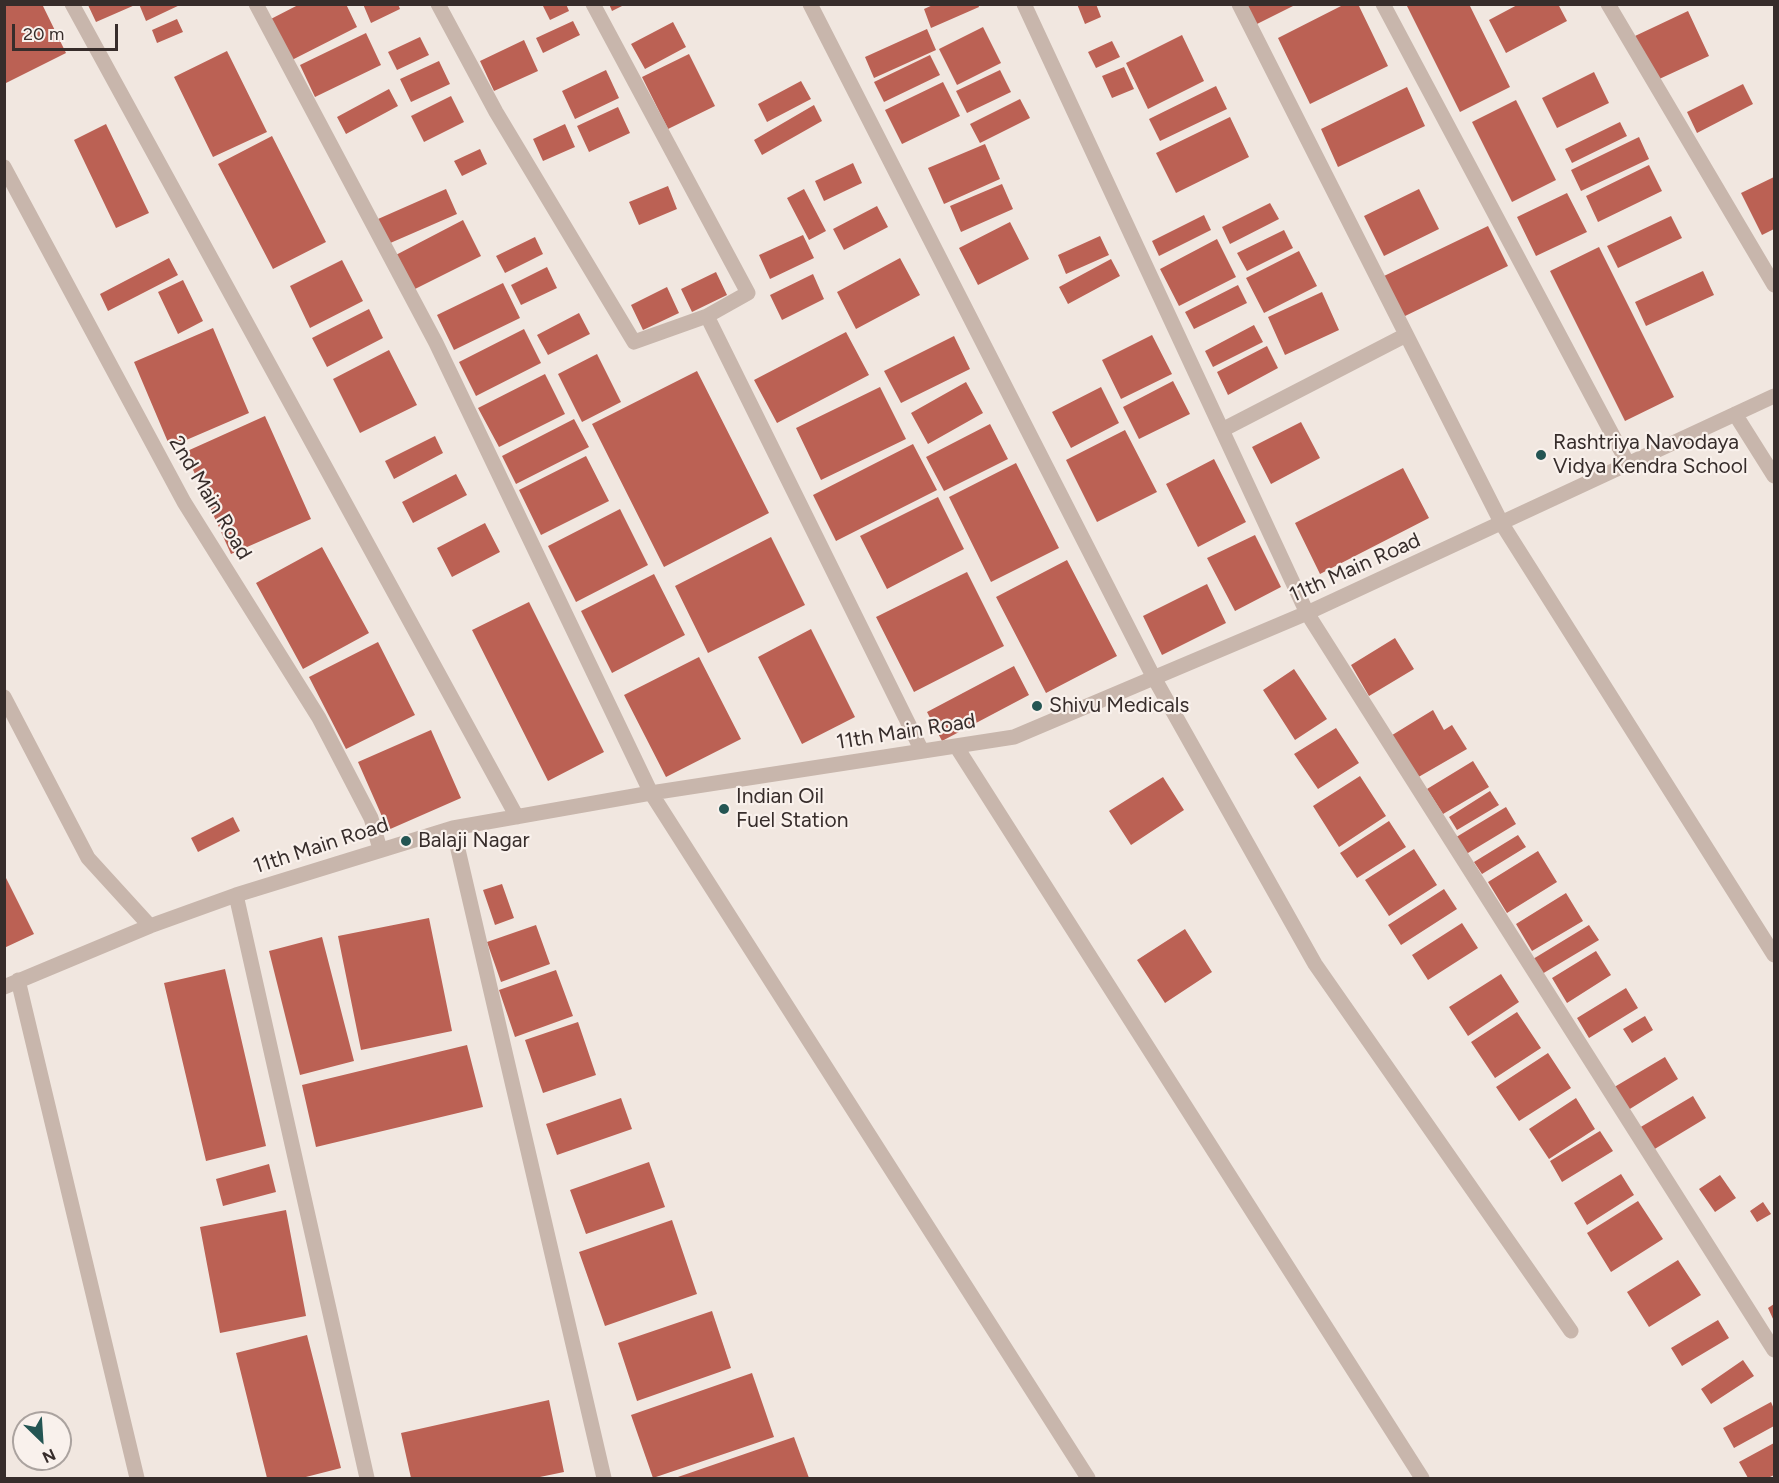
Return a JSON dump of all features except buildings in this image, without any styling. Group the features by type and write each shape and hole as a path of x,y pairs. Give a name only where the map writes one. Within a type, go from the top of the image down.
{"street":[{"path":"72,4 517,817"},
{"path":"256,4 436,342 651,793 1089,1479"},
{"path":"438,4 496,112 634,342 708,316 748,293 593,4"},
{"path":"810,4 1153,676 1315,964 1571,1331"},
{"path":"1024,4 1307,613 1774,1350"},
{"path":"1239,4 1502,524 1774,955"},
{"path":"1383,4 1628,464"},
{"path":"1608,4 1774,285"},
{"name":"2nd Main Road","path":"4,167 184,502 319,718 370,818 380,849"},
{"path":"708,316 922,751"},
{"path":"1222,430 1406,335"},
{"name":"11th Main Road","path":"4,987 150,926 236,895 453,828 651,793 1014,737 1153,676 1307,613 1774,396"},
{"path":"1735,414 1774,476"},
{"path":"4,697 88,858 150,926"},
{"path":"956,746 1422,1479"},
{"path":"453,828 604,1479"},
{"path":"236,895 367,1479"},
{"path":"18,980 137,1479"}],"place":[{"name":"Rashtriya Navodaya Vidya Kendra School","path":"1541,455"},
{"name":"Shivu Medicals","path":"1037,706"},
{"name":"Indian Oil Fuel Station","path":"724,809"},
{"name":"Balaji Nagar","path":"406,841"}]}
